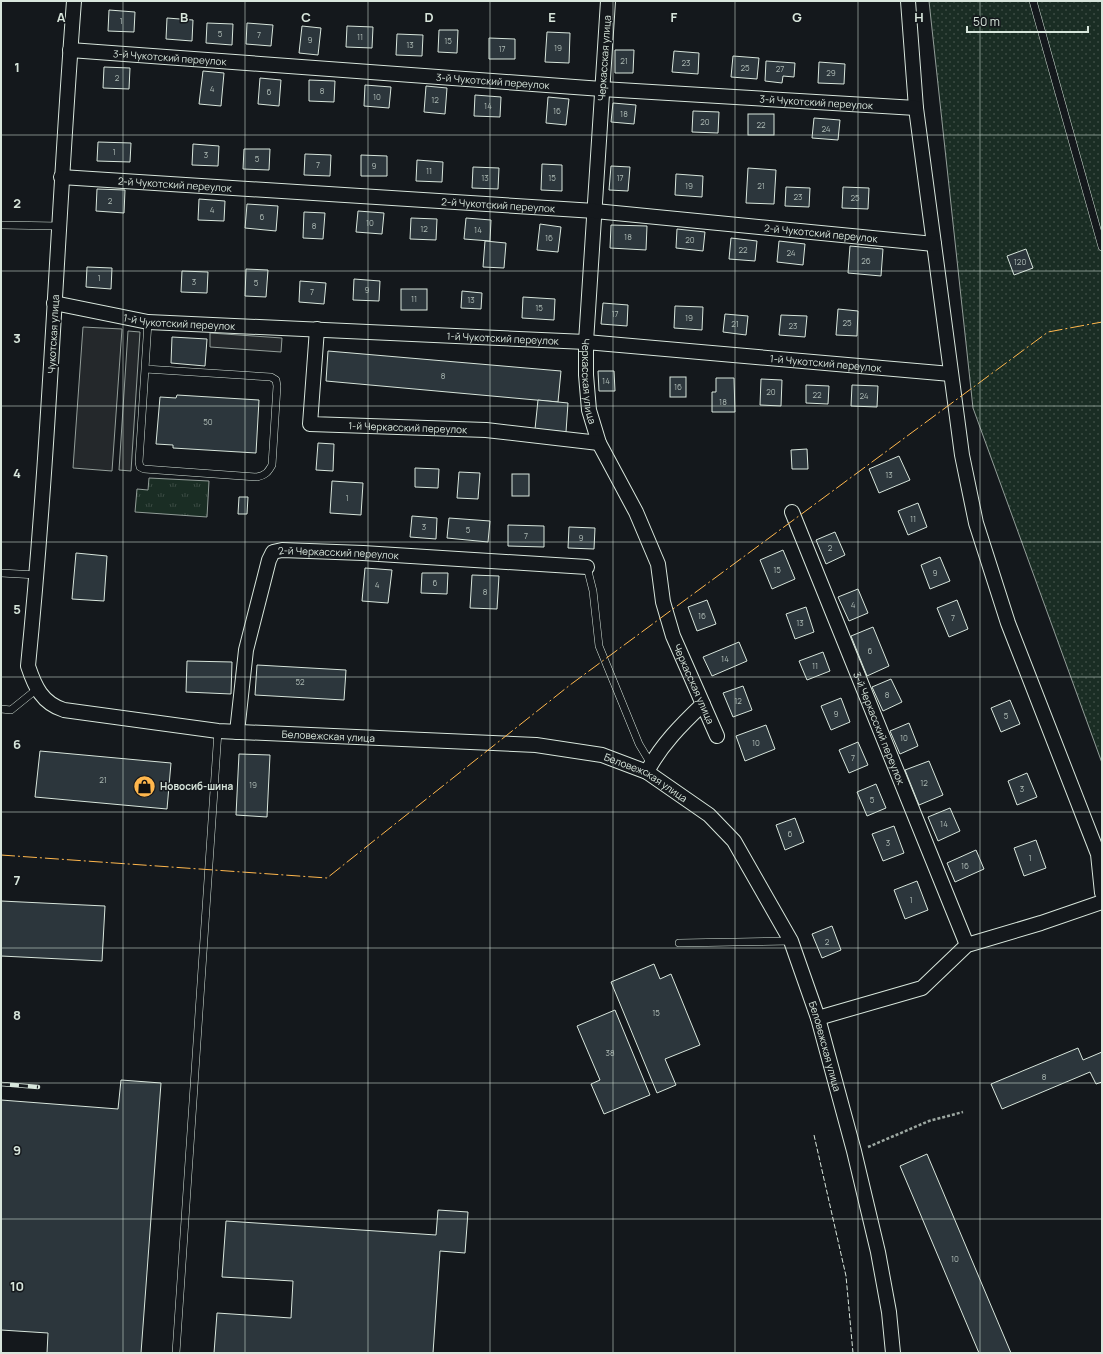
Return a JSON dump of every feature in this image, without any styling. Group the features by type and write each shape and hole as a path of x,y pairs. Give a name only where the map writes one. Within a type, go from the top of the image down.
{"street":[{"name":"Чукотская улица","path":"28,666 37,576 46,453 61,177 74,1"},
{"name":"Черкасская улица","path":"608,1 586,342 586,375 589,410 599,443 636,512 658,564 664,602 673,636 717,736"},
{"path":"908,1 916,108 962,455 976,523 1008,622 1098,854 1102,893"},
{"name":"3-й Чукотский переулок","path":"70,50 602,89 916,108"},
{"name":"2-й Чукотский переулок","path":"61,177 595,212 934,244"},
{"name":"1-й Чукотский переулок","path":"54,303 148,322 586,342 951,374"},
{"name":"1-й Черкасский переулок","path":"317,330 310,424 486,430 599,443"},
{"name":"3-й Черкасский переулок","path":"792,512 968,945"},
{"name":"2-й Черкасский переулок","path":"237,732 246,650 269,560 274,552 282,550 362,553 587,567"},
{"name":"Беловежская улица","path":"28,666 41,696 53,707 64,710 218,731 536,745 602,755 649,768 709,815 734,841 792,941 818,1018 854,1151 878,1252 889,1312 893,1353"},
{"path":"649,768 680,727 703,704"},
{"path":"818,1018 922,988 968,945 1041,923 1102,902"}],"lane":[{"path":"1033,1 1102,247"},
{"path":"1,225 59,226"},
{"path":"145,369 271,378 276,380 277,386 272,465 268,472 263,476 257,477 144,470 140,467 139,462 148,322"},
{"path":"587,567 594,591 599,646 649,768"},
{"path":"1,573 37,576"},
{"path":"1,709 11,710 37,689"},
{"path":"176,1353 218,731"},
{"path":"679,943 792,941"}],"path":[{"path":"880,1142 929,1121 963,1112"}],"green space":[{"path":"929,1 1102,1 1102,763 973,408"},
{"path":"149,478 209,481 207,517 135,512 137,489 148,490"}],"shaded area":[{"path":"83,327 122,329 112,471 73,468"},
{"path":"128,331 140,332 131,471 119,470"},
{"path":"210,333 282,338 281,352 210,347"}],"building":[{"path":"109,10 135,12 134,32 108,31"},
{"path":"167,18 193,20 192,41 166,39"},
{"path":"207,23 233,24 232,45 206,43"},
{"path":"247,23 273,25 271,46 246,44"},
{"path":"302,26 321,28 318,55 299,53"},
{"path":"347,26 373,27 372,48 346,47"},
{"path":"439,30 458,30 457,53 438,52"},
{"path":"547,32 570,33 569,63 545,62"},
{"path":"397,34 423,35 422,56 396,55"},
{"path":"489,38 515,39 515,59 489,59"},
{"path":"615,50 634,50 633,73 615,73"},
{"path":"674,51 699,53 698,74 672,72"},
{"path":"733,56 759,58 757,79 731,77"},
{"path":"766,61 795,63 794,77 783,76 782,83 765,81"},
{"path":"819,62 845,64 844,84 818,83"},
{"path":"104,67 130,68 129,89 103,88"},
{"path":"203,71 224,73 221,106 199,104"},
{"path":"260,78 281,80 279,106 258,104"},
{"path":"309,80 335,81 334,102 309,101"},
{"path":"365,85 391,87 389,108 364,106"},
{"path":"426,86 447,88 445,114 424,112"},
{"path":"475,95 501,97 500,117 474,116"},
{"path":"548,97 569,99 566,125 546,123"},
{"path":"613,103 636,105 634,124 611,122"},
{"path":"693,111 719,112 718,133 692,132"},
{"path":"748,114 774,114 774,135 748,135"},
{"path":"814,118 840,120 838,140 812,138"},
{"path":"98,142 131,143 130,162 97,161"},
{"path":"193,144 219,146 218,166 192,165"},
{"path":"244,149 270,149 269,170 243,169"},
{"path":"305,154 331,155 330,176 304,175"},
{"path":"361,155 387,156 387,176 361,176"},
{"path":"417,160 443,162 442,182 416,181"},
{"path":"542,164 562,165 562,191 541,190"},
{"path":"611,166 630,167 628,191 609,190"},
{"path":"473,167 499,168 498,189 472,188"},
{"path":"748,168 776,170 774,204 746,203"},
{"path":"676,174 703,176 702,197 675,195"},
{"path":"786,187 810,188 809,207 785,206"},
{"path":"843,187 869,188 868,209 842,208"},
{"path":"97,189 125,190 124,213 96,211"},
{"path":"199,199 225,201 224,221 198,220"},
{"path":"247,204 278,206 276,231 245,228"},
{"path":"358,211 384,213 382,234 356,232"},
{"path":"304,212 325,213 323,239 303,238"},
{"path":"411,218 437,219 436,240 410,239"},
{"path":"466,218 491,220 490,241 464,239"},
{"path":"540,224 561,227 558,252 537,250"},
{"path":"611,225 647,226 646,250 610,248"},
{"path":"677,229 705,232 703,251 676,248"},
{"path":"731,238 757,241 755,261 729,259"},
{"path":"485,241 506,243 504,268 483,267"},
{"path":"779,241 805,244 803,265 777,262"},
{"path":"850,246 883,249 881,276 848,273"},
{"path":"1026,249 1033,268 1014,275 1007,256"},
{"path":"87,267 112,268 111,289 86,287"},
{"path":"246,269 268,270 266,297 245,296"},
{"path":"182,271 208,272 207,293 181,292"},
{"path":"354,279 380,281 379,301 353,300"},
{"path":"300,281 326,283 324,304 299,302"},
{"path":"401,289 427,289 427,310 401,310"},
{"path":"462,291 482,293 481,309 461,308"},
{"path":"523,297 555,299 554,320 522,318"},
{"path":"603,303 628,305 627,326 601,324"},
{"path":"675,306 703,307 702,330 674,328"},
{"path":"838,309 858,311 857,336 836,335"},
{"path":"725,314 748,316 746,335 723,332"},
{"path":"781,315 807,316 805,337 779,335"},
{"path":"172,337 207,339 205,366 171,363"},
{"path":"328,351 561,371 558,402 326,381"},
{"path":"598,371 614,371 615,391 599,391"},
{"path":"670,377 686,377 686,397 670,397"},
{"path":"716,378 734,378 735,412 712,412 712,392 716,392"},
{"path":"761,379 782,380 781,406 760,405"},
{"path":"806,385 829,386 828,404 806,403"},
{"path":"852,385 878,386 877,407 851,406"},
{"path":"177,395 259,400 256,453 173,448 173,445 156,444 160,397 176,398"},
{"path":"538,400 568,403 566,432 535,429"},
{"path":"318,443 334,444 333,471 316,470"},
{"path":"807,449 808,469 792,469 791,450"},
{"path":"899,456 910,480 879,493 869,469"},
{"path":"415,468 439,469 438,488 415,487"},
{"path":"459,472 480,473 478,499 457,498"},
{"path":"512,474 529,474 529,496 512,496"},
{"path":"332,481 363,483 361,515 330,513"},
{"path":"239,497 248,497 247,514 238,514"},
{"path":"918,503 927,527 908,535 898,511"},
{"path":"412,516 437,518 436,539 410,537"},
{"path":"449,518 490,521 488,542 447,538"},
{"path":"508,525 544,526 544,547 508,546"},
{"path":"569,527 595,528 594,549 568,548"},
{"path":"835,532 845,555 826,564 816,540"},
{"path":"783,550 795,579 772,589 760,560"},
{"path":"76,553 107,556 104,601 72,599"},
{"path":"940,557 950,581 930,589 921,565"},
{"path":"365,568 392,570 388,603 362,601"},
{"path":"422,573 448,573 447,594 421,593"},
{"path":"472,575 499,576 497,609 470,608"},
{"path":"858,589 868,613 849,621 838,597"},
{"path":"707,600 716,624 697,631 688,607"},
{"path":"957,600 968,629 949,637 937,608"},
{"path":"806,607 814,632 795,639 786,614"},
{"path":"873,627 889,666 867,676 851,636"},
{"path":"739,642 747,661 712,676 703,657"},
{"path":"823,652 830,671 807,680 799,661"},
{"path":"187,661 232,662 231,694 186,692"},
{"path":"257,665 346,670 344,700 255,695"},
{"path":"891,679 902,702 883,711 872,687"},
{"path":"743,686 752,710 733,717 723,693"},
{"path":"841,698 850,722 831,730 821,706"},
{"path":"1010,700 1020,724 1001,732 991,708"},
{"path":"909,723 918,746 900,754 890,731"},
{"path":"766,725 775,749 745,761 736,736"},
{"path":"858,742 868,765 849,773 839,750"},
{"path":"40,751 171,763 167,809 35,797"},
{"path":"239,754 270,755 267,817 236,815"},
{"path":"929,761 943,795 919,805 905,770"},
{"path":"1027,773 1037,797 1017,805 1008,781"},
{"path":"876,784 886,808 867,816 857,792"},
{"path":"950,808 960,831 938,841 928,817"},
{"path":"795,818 804,842 785,850 776,825"},
{"path":"894,826 904,853 883,861 872,834"},
{"path":"1036,840 1046,868 1024,876 1014,848"},
{"path":"976,850 984,869 955,882 947,863"},
{"path":"917,881 928,910 905,919 894,890"},
{"path":"1,901 105,906 102,961 1,956"},
{"path":"832,926 841,950 822,958 812,934"},
{"path":"654,964 660,979 671,974 700,1045 665,1059 676,1085 657,1093 611,982"},
{"path":"615,1010 650,1095 604,1114 591,1084 600,1080 577,1026"},
{"path":"1078,1048 1083,1060 1102,1052 1102,1082 1096,1084 1090,1072 1002,1109 991,1084"},
{"path":"121,1080 161,1083 141,1353 47,1353 48,1333 1,1330 1,1100 118,1109"},
{"path":"927,1154 1011,1353 979,1353 900,1166"},
{"path":"438,1210 468,1212 465,1253 440,1251 433,1353 214,1353 217,1313 291,1318 293,1281 222,1277 226,1221 436,1235"}],"railway":[{"path":"1,1084 38,1087"}],"fence":[{"path":"814,1135 846,1276 853,1353"}],"power":[{"path":"1,855 327,878 570,685 1048,332 1102,322"}],"place":[{"name":"Новосиб-шина","path":"145,786"}]}
